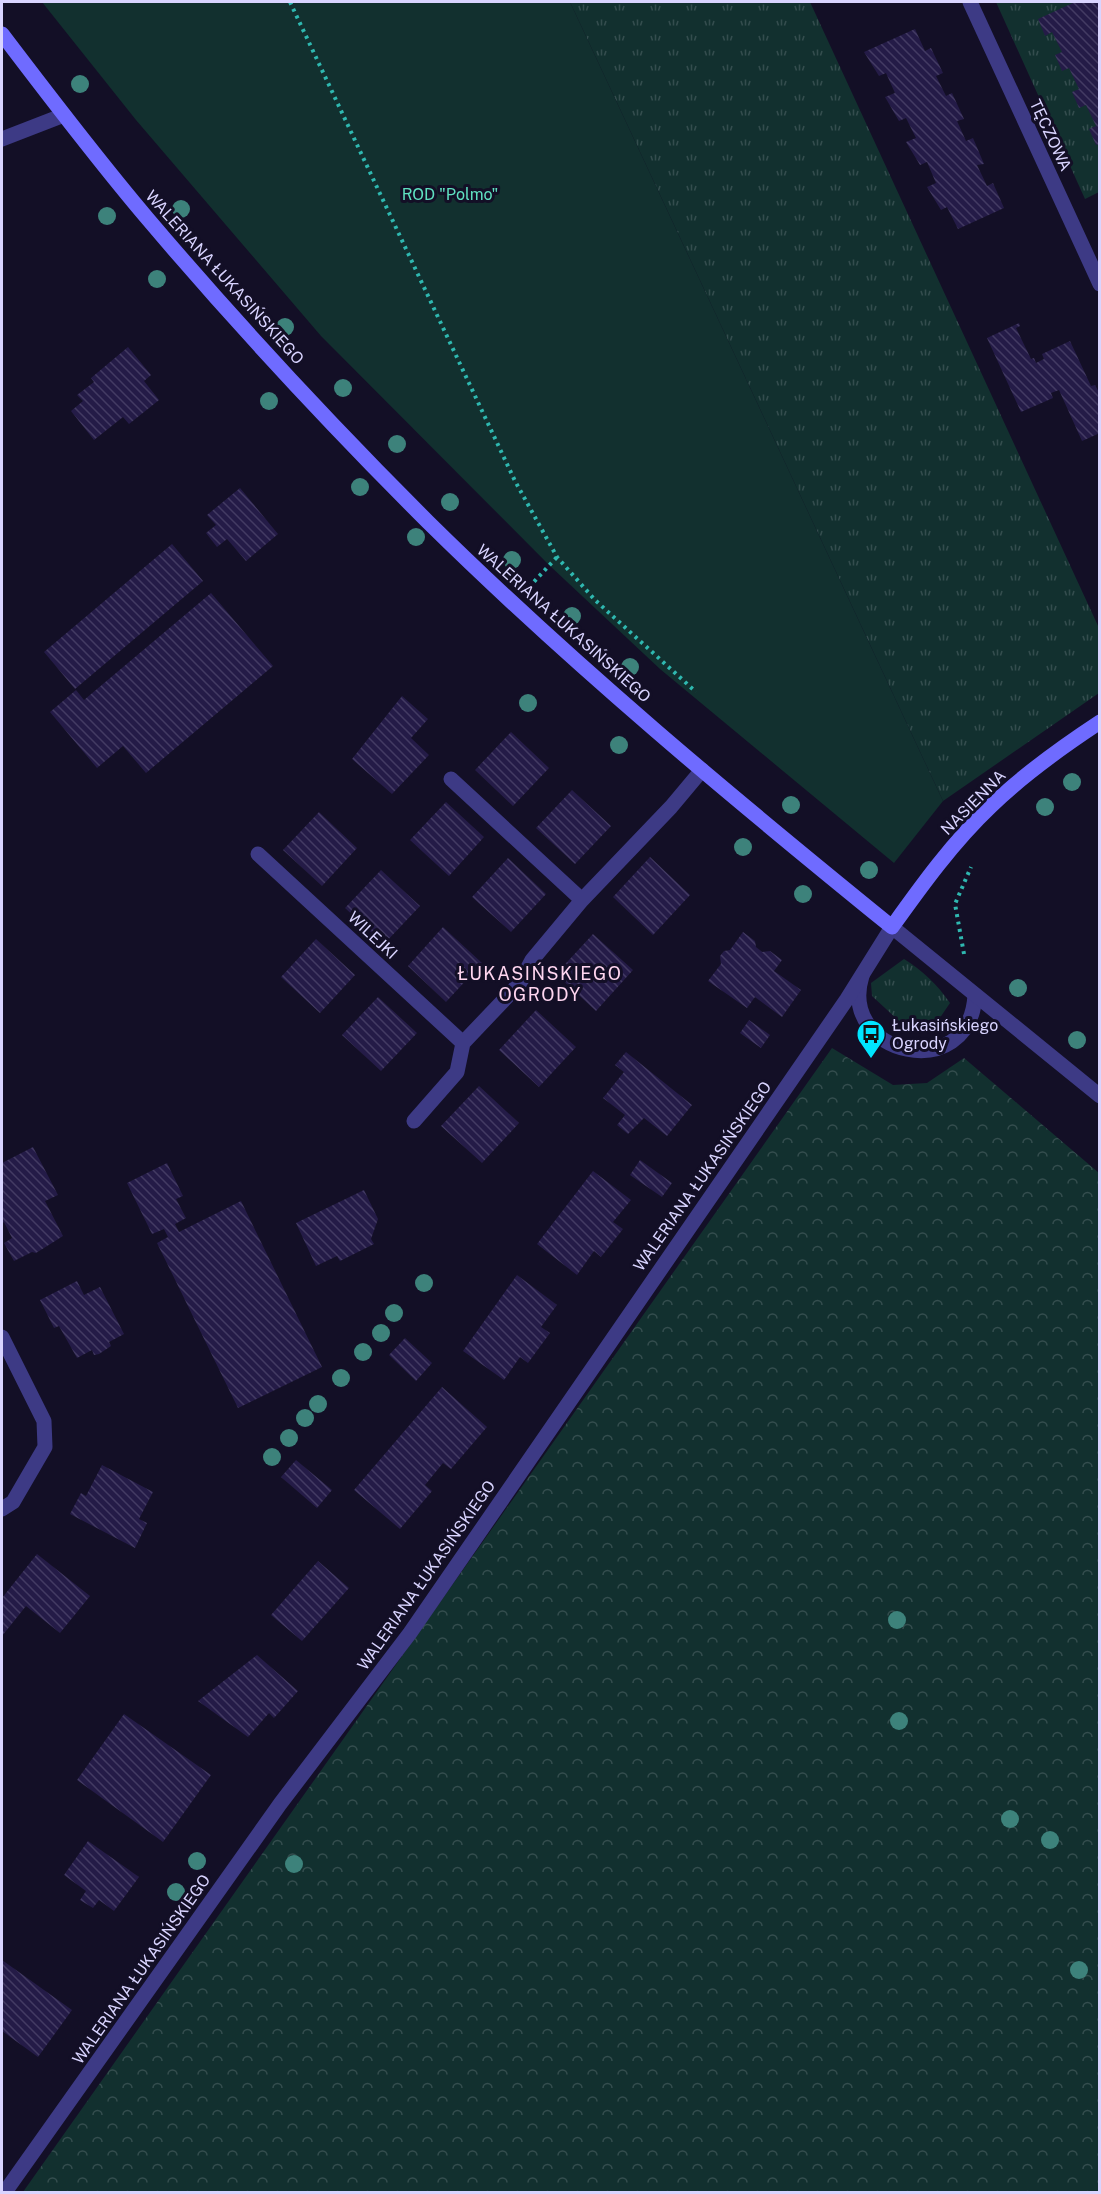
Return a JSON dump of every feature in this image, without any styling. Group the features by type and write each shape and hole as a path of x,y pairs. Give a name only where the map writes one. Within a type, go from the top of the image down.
{"street":[{"name":"TĘCZOWA","path":"970,2 1100,284"},
{"name":"WALERIANA ŁUKASIŃSKIEGO","path":"2,34 138,208 220,302 428,521 580,663 702,770 1100,1096"},
{"path":"2,139 64,115"},
{"name":"NASIENNA","path":"892,927 935,868 991,805 1040,764 1100,722"},
{"path":"414,1121 457,1072 463,1042 520,983 531,960 582,900 671,807 702,770"},
{"path":"452,779 582,900"},
{"name":"WILEJKI","path":"258,854 463,1042"},
{"path":"892,927 864,970 858,993 862,1014 879,1035 905,1051 926,1053 954,1038 972,1013 975,995"},
{"name":"WALERIANA ŁUKASIŃSKIEGO","path":"5,2193 280,1804 410,1633 847,999 864,970"},
{"path":"2,1337 44,1420 45,1447 13,1502 2,1509"}],"path":[{"path":"290,2 515,481 557,557 595,600 696,692"},
{"path":"549,565 557,557"},
{"path":"973,864 964,879 955,904 975,995"}],"green space":[{"name":"ROD \"Polmo\"","path":"42,2 570,2 943,801 894,863 660,669 549,565 321,336 136,120"},
{"path":"570,2 810,2 1099,628 1099,693 943,801"},
{"path":"996,2 1099,2 1099,192 1085,199"},
{"path":"904,959 929,978 950,1003 933,1028 912,1033 872,996 871,983"},
{"path":"832,1048 893,1085 927,1083 964,1058 1099,1173 1099,2192 23,2192"}],"building":[{"path":"1075,2 1098,2 1100,5 1100,144 1096,145 1089,129 1096,126 1086,105 1079,108 1072,92 1079,89 1069,68 1062,71 1055,55 1062,52 1052,32 1045,36 1038,19"},
{"path":"915,29 925,51 931,48 943,73 936,76 946,96 952,93 964,119 957,121 966,141 973,138 984,164 977,165 987,186 993,183 1004,208 958,229 947,207 941,210 927,187 936,183 927,162 920,165 906,142 916,138 906,118 899,121 885,97 895,93 886,73 879,76 864,52"},
{"path":"1019,323 1020,326 1016,328 1031,359 1034,358 1036,363 1044,359 1042,354 1070,341 1091,386 1095,385 1100,394 1100,433 1082,441 1059,390 1051,393 1053,398 1021,412 987,338"},
{"path":"128,347 151,375 144,381 159,400 129,424 123,417 94,440 71,411 83,401 77,395 94,382 91,378"},
{"path":"240,488 278,534 246,561 227,539 217,547 206,533 216,525 207,515"},
{"path":"172,544 203,581 75,689 44,652"},
{"path":"211,593 273,666 146,773 123,746 97,768 50,712 76,690 84,700"},
{"path":"402,696 428,719 411,738 429,755 392,794 352,759"},
{"path":"511,732 549,768 513,806 475,770"},
{"path":"572,790 611,826 575,864 536,828"},
{"path":"446,802 484,837 449,876 410,840"},
{"path":"319,812 357,848 322,886 283,850"},
{"path":"650,857 690,895 653,935 613,897"},
{"path":"508,858 546,894 511,932 472,897"},
{"path":"381,870 420,906 384,944 345,908"},
{"path":"443,927 482,963 446,1002 408,966"},
{"path":"743,932 755,941 756,947 762,952 770,951 782,960 774,971 801,990 782,1017 755,997 747,1008 708,981 721,964 720,956 724,951 730,950"},
{"path":"593,934 633,970 596,1011 556,974"},
{"path":"316,939 355,975 320,1013 281,977"},
{"path":"378,997 417,1033 381,1071 342,1035"},
{"path":"536,1010 576,1047 539,1087 499,1050"},
{"path":"749,1020 770,1035 761,1048 740,1033"},
{"path":"626,1052 692,1105 667,1136 644,1118 628,1134 617,1125 625,1115 603,1098 624,1072 615,1065"},
{"path":"479,1086 519,1123 482,1163 441,1126"},
{"path":"33,1147 58,1195 45,1201 63,1236 36,1253 32,1252 14,1261 4,1243 12,1238 4,1222 2,1224 2,1163"},
{"path":"640,1160 672,1183 662,1197 630,1175"},
{"path":"167,1163 183,1196 176,1199 186,1218 175,1224 179,1232 241,1201 322,1367 238,1408 157,1243 168,1237 164,1229 152,1234 127,1183"},
{"path":"593,1171 631,1200 613,1222 623,1229 601,1257 594,1251 577,1275 537,1244"},
{"path":"364,1190 378,1219 371,1239 374,1244 340,1261 337,1256 316,1266 296,1223"},
{"path":"517,1275 557,1305 541,1327 550,1333 528,1363 520,1357 504,1380 463,1351"},
{"path":"77,1281 84,1295 100,1287 124,1334 109,1342 111,1346 99,1354 94,1355 92,1350 77,1358 59,1326 54,1328 40,1300"},
{"path":"405,1338 432,1363 416,1381 389,1355"},
{"path":"442,1387 487,1427 451,1469 443,1463 425,1485 432,1491 400,1529 354,1490"},
{"path":"296,1460 332,1490 317,1508 281,1477"},
{"path":"102,1465 153,1492 139,1519 147,1523 135,1548 70,1514 81,1493 86,1496"},
{"path":"37,1554 90,1596 60,1633 26,1606 2,1636 2,1598"},
{"path":"318,1561 349,1588 302,1641 271,1615"},
{"path":"257,1655 298,1691 274,1718 269,1713 248,1737 198,1701"},
{"path":"124,1714 211,1775 163,1842 77,1780"},
{"path":"88,1841 139,1877 114,1911 99,1900 93,1908 80,1900 86,1891 64,1875"},
{"path":"2,1960 72,2010 38,2057 2,2031"}],"place":[{"name":"Łukasińskiego Ogrody","path":"871,1060"}],"district":[{"name":"ŁUKASIŃSKIEGO OGRODY","path":"540,984"}]}
